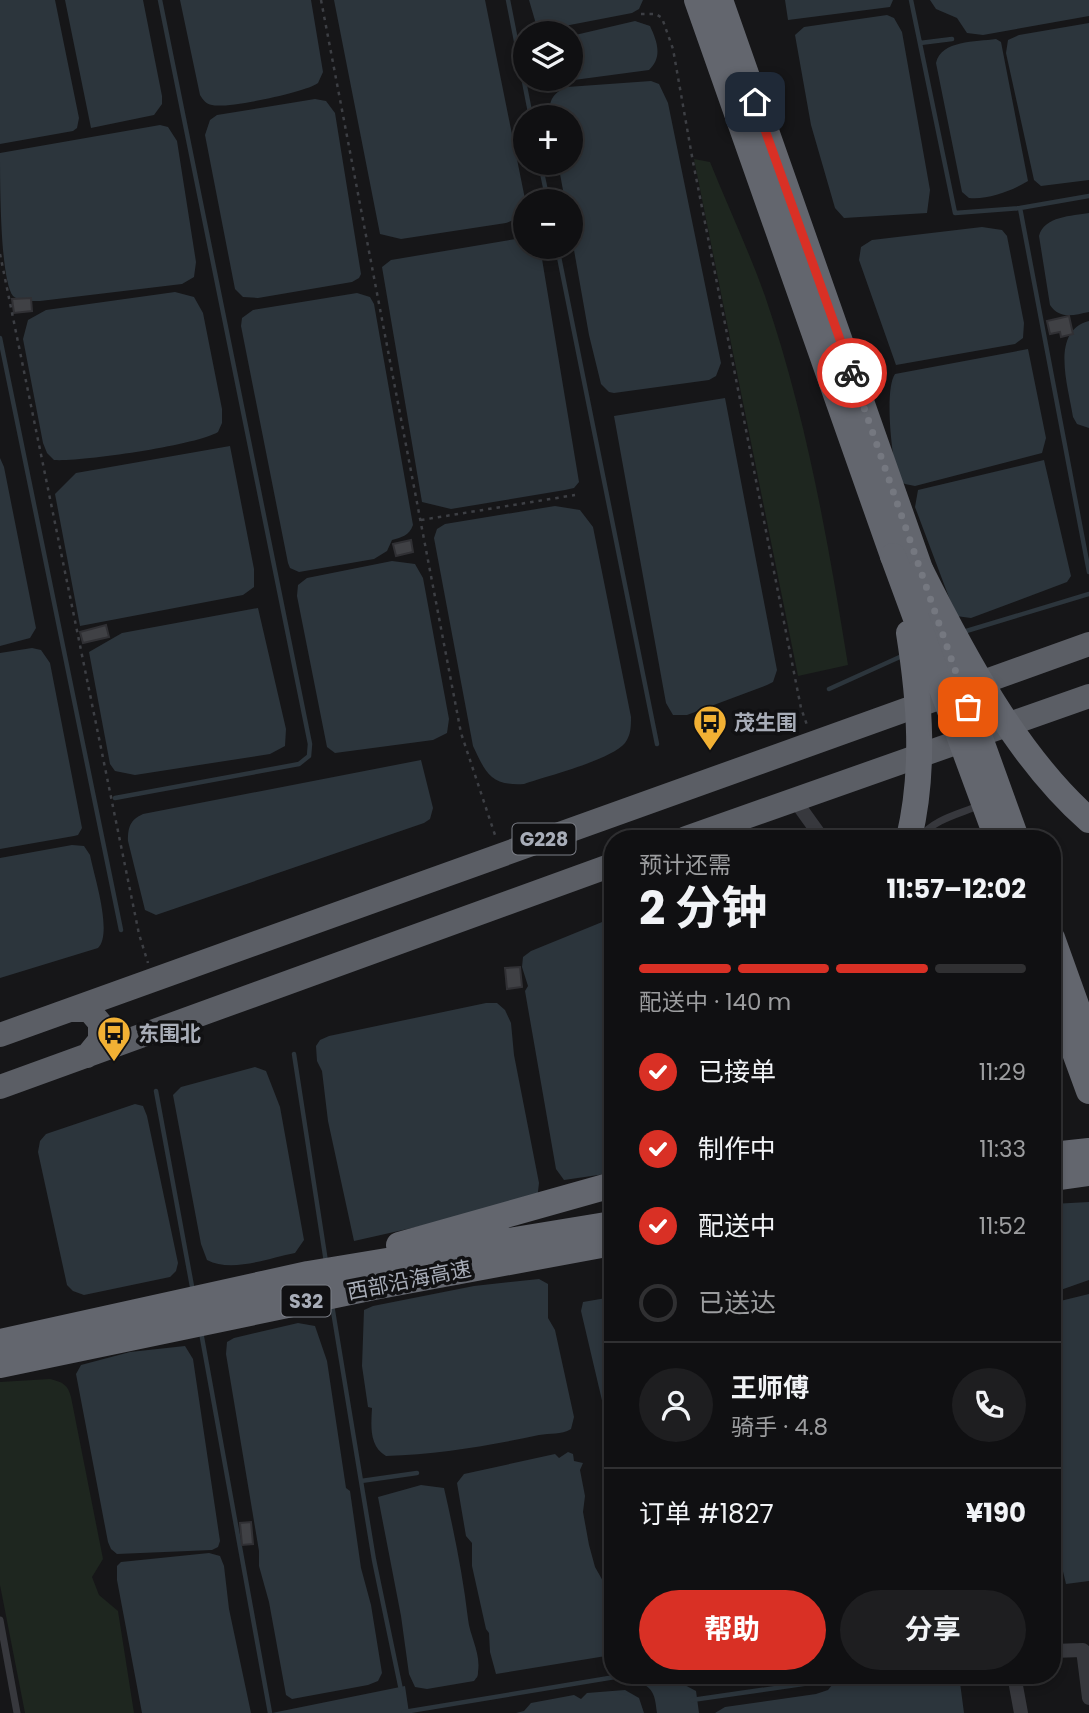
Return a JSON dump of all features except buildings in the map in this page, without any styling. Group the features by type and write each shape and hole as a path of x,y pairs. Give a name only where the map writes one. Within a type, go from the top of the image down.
{"highway":[{"path":"697,0 844,384 921,570 1013,830"},
{"path":"719,0 844,384 894,556 994,830"},
{"path":"894,556 909,629 920,726 916,792 910,830"},
{"path":"921,570 969,662 1031,755 1089,820"},
{"name":"G228","path":"0,1035 1089,644"},
{"path":"707,830 1089,696"},
{"name":"G228","path":"0,1087 604,868"},
{"path":"1061,963 1089,1041"},
{"path":"71,1010 89,1010 100,1023 100,1040 87,1056"},
{"path":"1061,1014 1089,1091"},
{"path":"1061,1155 1089,1150"},
{"path":"1061,1177 1089,1173"},
{"path":"309,1274 453,1228 604,1187"},
{"name":"西部沿海高速","path":"0,1342 309,1274 604,1225"},
{"name":"西部沿海高速","path":"0,1365 374,1287 604,1244"}],"street":[{"path":"794,799 816,830"},
{"path":"1061,1651 1083,1650 1089,1698"},
{"path":"1016,1684 1021,1713"}],"lane":[{"path":"926,830 944,818 1001,797"},
{"path":"0,1620 17,1713"}],"path":[{"path":"321,0 461,733 502,855"},
{"path":"641,14 656,14 663,18 673,49 695,176 801,708 813,743"},
{"path":"0,254 138,934 154,980"},
{"path":"421,520 575,495"}],"shaded area":[{"path":"0,0 55,0 79,118 77,128 73,131 0,144"},
{"path":"65,0 143,0 162,96 162,104 154,115 91,128"},
{"path":"180,0 311,0 323,72 318,83 299,91 249,102 220,106 206,103 200,95"},
{"path":"334,0 485,0 513,139 513,175 520,175 523,189 513,189 513,220 506,223 401,239 380,234"},
{"path":"529,0 643,0 639,9 632,13 583,22 535,21"},
{"path":"785,0 893,0 890,7 788,20"},
{"path":"930,0 1089,0 1089,16 983,35 967,33 957,18 936,9"},
{"path":"887,15 894,18 902,32 930,190 927,213 844,218 835,208 811,125 795,35 804,27"},
{"path":"635,21 650,26 656,43 656,60 649,70 583,79 583,33"},
{"path":"1089,23 1089,180 1041,186 1034,180 1006,53 1008,40 1019,35"},
{"path":"996,39 1001,42 1028,181 1000,194 969,198 962,192 936,63 939,55 952,46"},
{"path":"651,81 659,84 668,103 721,363 716,376 709,380 614,393 601,384 576,259 583,259 583,189 563,189 560,175 583,175 583,105 550,105 558,92 583,91 583,86"},
{"path":"315,99 326,101 335,113 361,274 352,282 258,298 243,297 235,289 205,135 210,120 217,115"},
{"path":"160,125 168,127 177,141 196,262 194,277 182,284 40,301 23,300 13,296 5,271 3,251 0,153"},
{"path":"694,159 710,162 759,279 780,341 814,479 848,665 798,676"},
{"path":"1089,213 1089,312 1063,315 1050,305 1039,236 1042,229 1053,221"},
{"path":"982,227 1002,230 1007,236 1024,323 1023,338 1015,344 896,365 859,260 861,247 872,240"},
{"path":"513,240 513,259 542,259 579,482 574,488 451,509 422,502 382,267 391,260"},
{"path":"175,292 194,297 203,313 222,409 222,423 218,432 187,442 138,452 54,460 43,443 23,339 28,320 46,310"},
{"path":"357,293 370,297 374,304 413,525 407,534 392,540 387,551 374,559 299,572 290,568 288,563 241,326 242,318 253,310"},
{"path":"1089,321 1089,428 1077,424 1073,417 1064,362 1069,336 1077,327"},
{"path":"1028,349 1046,438 1042,453 915,486 898,479 893,457 890,409 890,394 895,374"},
{"path":"725,398 777,670 773,682 767,685 687,715 673,715 666,703 614,416"},
{"path":"230,446 254,569 254,587 243,595 80,626 55,494 76,473"},
{"path":"0,458 36,628 30,638 0,646"},
{"path":"1044,460 1071,576 1067,582 971,618 956,616 915,507 918,490"},
{"path":"555,506 580,510 593,527 631,717 630,730 625,743 618,749 593,761 524,784 504,783 491,776 473,746 434,538 437,529 445,524"},
{"path":"392,561 415,564 423,578 449,719 447,733 433,740 335,753 327,747 297,596 298,585 307,578"},
{"path":"258,608 286,729 285,746 270,754 135,775 115,771 110,764 89,652 122,633"},
{"path":"32,648 41,650 50,663 82,828 78,835 0,849 0,653"},
{"path":"421,760 433,808 430,819 424,823 156,915 145,910 128,841 131,824 139,816"},
{"path":"72,845 84,846 90,855 103,918 102,941 98,948 0,978 0,858"},
{"path":"604,921 604,1174 564,1180 556,1169 525,991 528,986 522,967 523,957 531,951"},
{"path":"486,1003 497,1003 505,1010 511,1023 514,1055 539,1183 537,1200 354,1241 328,1121 316,1046 320,1040 329,1036"},
{"path":"255,1067 266,1071 280,1107 304,1240 295,1253 239,1265 217,1264 207,1260 201,1244 173,1095 181,1087"},
{"path":"135,1104 143,1106 147,1116 178,1263 176,1271 170,1277 84,1295 73,1291 67,1285 38,1152 40,1141 46,1134"},
{"path":"1089,1202 1089,1280 1061,1290 1061,1204"},
{"path":"539,1279 548,1284 548,1318 555,1330 574,1417 571,1429 444,1451 386,1456 380,1452 372,1435 372,1408 368,1407 362,1366 364,1310 474,1286"},
{"path":"1089,1294 1089,1581 1066,1584 1061,1563 1061,1301"},
{"path":"604,1298 604,1409 581,1311 583,1302"},
{"path":"298,1323 315,1326 327,1361 346,1488 350,1491 361,1568 371,1605 382,1673 378,1681 368,1685 292,1699 286,1695 269,1602 259,1566 259,1551 226,1354 227,1342 234,1338"},
{"path":"185,1346 193,1359 220,1541 218,1547 212,1550 117,1554 108,1542 76,1374 81,1365 130,1352"},
{"path":"50,1379 64,1385 71,1397 103,1559 92,1577 99,1595 118,1611 134,1713 25,1713 0,1585 0,1382"},
{"path":"568,1452 573,1454 574,1461 583,1463 580,1470 585,1496 583,1512 595,1567 604,1583 604,1656 496,1674 472,1566 472,1543 466,1536 457,1483 464,1474 555,1454 559,1458"},
{"path":"421,1485 444,1488 464,1586 469,1626 479,1665 478,1676 474,1681 427,1689 415,1687 409,1674 401,1616 378,1497"},
{"path":"209,1553 220,1556 224,1566 229,1609 251,1713 142,1713 117,1580 117,1566 121,1562"},
{"path":"641,1684 683,1684 696,1691 699,1713 657,1713 653,1693"},
{"path":"833,1684 960,1684 964,1713 715,1713 725,1707 828,1690"},
{"path":"405,1686 409,1713 272,1713"},
{"path":"625,1690 639,1698 644,1713 516,1713 524,1711 531,1703 574,1695 581,1699 587,1693"}],"waterway":[{"path":"115,798 299,764 309,756 310,744 160,0"},
{"path":"508,0 529,105"},
{"path":"911,0 955,213 1020,208 1089,196"},
{"path":"920,43 952,39"},
{"path":"543,175 545,189"},
{"path":"1020,208 1089,572"},
{"path":"559,259 657,744"},
{"path":"0,338 121,930"},
{"path":"963,632 1089,594"},
{"path":"829,689 902,656"},
{"path":"294,1054 326,1262"},
{"path":"156,1091 193,1292"},
{"path":"332,1305 374,1560 401,1690"},
{"path":"201,1332 270,1713"},
{"path":"361,1481 417,1473"},
{"path":"404,1712 604,1679"},
{"path":"692,1700 803,1684"}],"way so far":[{"path":"852,373 968,707"}],"place":[{"name":"茂生围","path":"710,752"},
{"name":"东围北","path":"114,1063"}],"route":[{"path":"755,102 852,373"}]}
